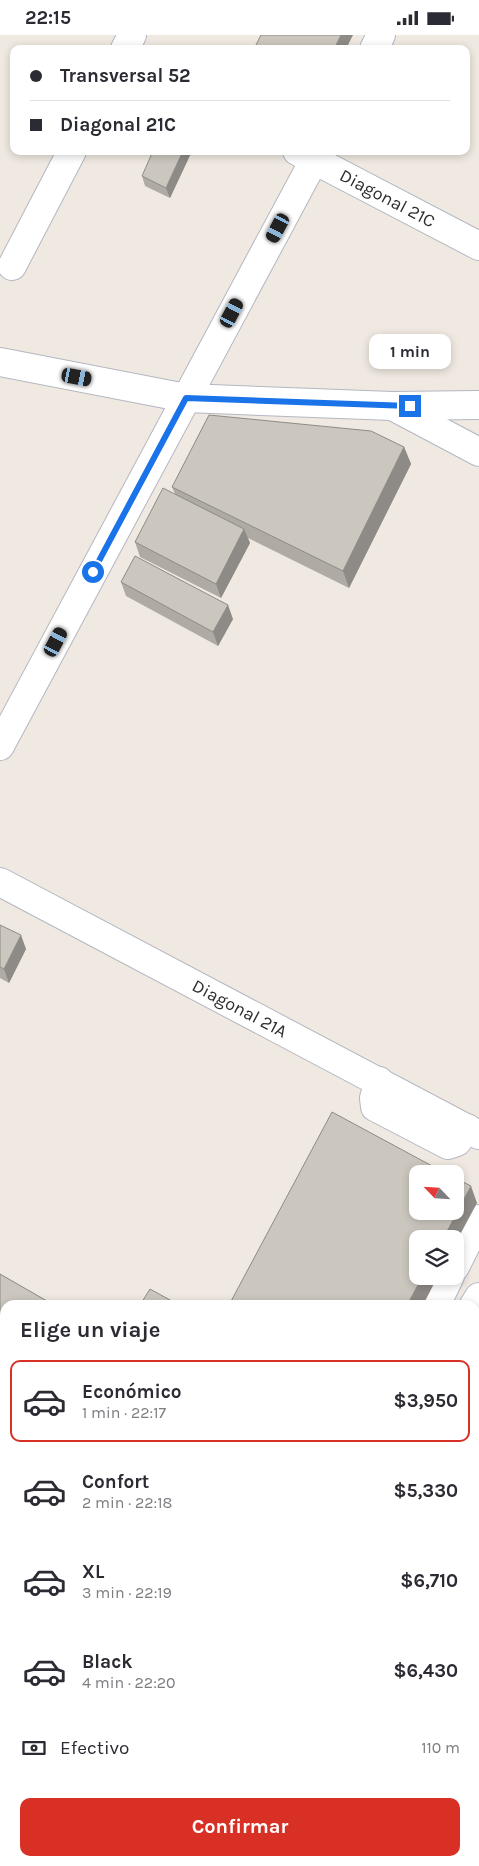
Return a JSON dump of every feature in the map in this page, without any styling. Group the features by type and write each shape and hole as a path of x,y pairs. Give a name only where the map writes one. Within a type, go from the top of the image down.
{"street":[{"path":"12,266 70,155"},
{"path":"0,746 186,398 309,155"},
{"name":"Diagonal 21C","path":"312,155 479,246"},
{"path":"0,363 186,398 392,406 479,405"},
{"path":"392,406 479,451"},
{"name":"Diagonal 21A","path":"0,882 473,1131"},
{"path":"464,1249 479,1219"},
{"path":"438,1300 446,1285"}],"building":[{"path":"261,35 341,35 336,45 256,45"},
{"path":"151,155 181,155 166,188 142,176"},
{"path":"209,415 371,431 404,447 343,571 172,487"},
{"path":"163,488 244,529 216,584 135,542"},
{"path":"135,556 228,605 213,632 121,582"},
{"path":"0,925 21,935 4,969 0,967"},
{"path":"332,1112 430,1165 409,1165 409,1220 453,1220 448,1230 409,1230 409,1285 418,1285 410,1300 232,1300"},
{"path":"464,1182 471,1186 464,1199"},
{"path":"0,1274 45,1300 0,1300"},
{"path":"150,1289 170,1300 143,1300"}],"route":[{"path":"93,572 186,398 410,406"}]}
